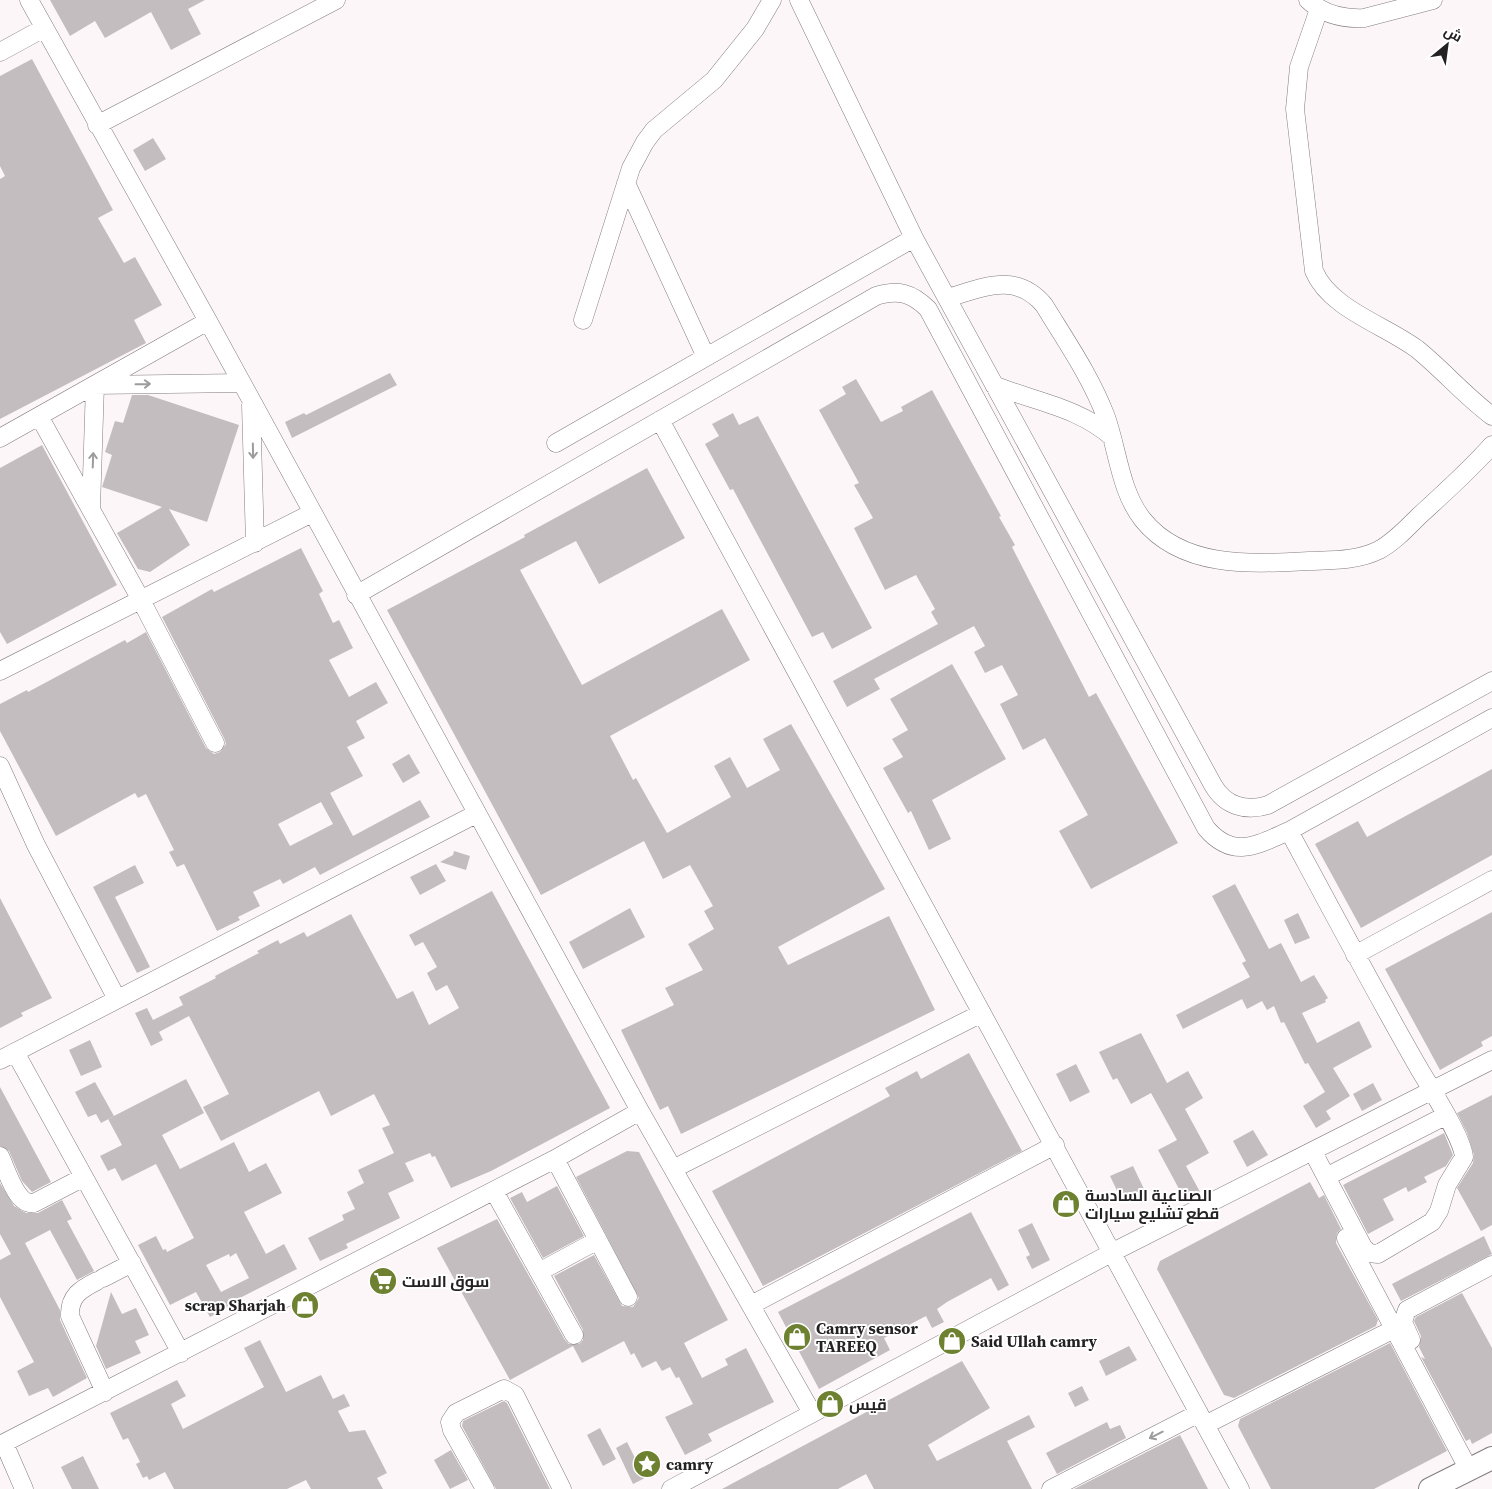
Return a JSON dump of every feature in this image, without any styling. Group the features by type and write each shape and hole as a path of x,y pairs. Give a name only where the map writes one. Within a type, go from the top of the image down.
{"main road":[{"path":"1430,1489 1479,1465"}],"street":[{"path":"29,0 208,321 356,595 640,1111 812,1414"},
{"path":"97,125 336,0"},
{"path":"583,320 626,183 645,142 654,130 714,80 736,56 772,0"},
{"path":"798,0 914,238 1212,785 1229,803 1252,808 1268,805 1492,681"},
{"path":"1433,0 1364,18 1342,17 1314,5 1300,67 1295,109 1314,271 1317,278 1333,297 1415,348 1492,416"},
{"path":"0,52 44,28"},
{"path":"626,183 706,357"},
{"path":"556,443 914,238"},
{"path":"947,298 996,285 1007,284 1018,286 1037,296 1093,387 1112,437 1129,496 1143,520 1171,543 1191,552 1229,562 1247,564 1347,560 1380,550 1399,536 1492,445"},
{"path":"356,595 876,296 890,292 904,293 918,299 928,309 1206,828 1214,837 1236,848 1249,847 1289,830 1492,718"},
{"path":"0,438 208,321"},
{"path":"95,385 241,383"},
{"path":"91,509 95,385"},
{"path":"994,385 1072,411 1100,427 1112,437"},
{"path":"251,402 255,543"},
{"path":"39,416 141,600 215,743"},
{"path":"660,420 1240,1489"},
{"path":"0,671 312,514"},
{"path":"0,766 36,845 117,999"},
{"path":"181,1353 84,1177 8,1056 476,814"},
{"path":"1289,830 1355,955 1432,1091 1463,1151 1462,1162 1447,1185 1439,1211 1432,1222 1382,1253 1373,1254 1363,1247 1326,1177 1308,1154"},
{"path":"1355,955 1492,880"},
{"path":"673,1169 982,1013"},
{"path":"671,1489 695,1484 812,1414 1112,1252 1492,1060"},
{"path":"24,1489 2,1444 494,1191 640,1111"},
{"path":"1326,1177 1445,1116"},
{"path":"751,1305 1055,1145"},
{"path":"1308,1154 1394,1329 1479,1465"},
{"path":"0,1156 20,1198 26,1203 34,1203 84,1177"},
{"path":"555,1159 628,1297"},
{"path":"494,1191 574,1335"},
{"path":"539,1272 598,1240"},
{"path":"105,1392 70,1316 70,1308 76,1294 132,1263"},
{"path":"1479,1465 1404,1326 1402,1318 1410,1308 1492,1265"},
{"path":"1051,1489 1394,1329"},
{"path":"485,1489 450,1422 456,1412 504,1389 515,1395 562,1489"}],"building":[{"path":"50,0 205,0 188,9 201,34 171,50 151,12 105,38 95,21 70,36"},
{"path":"32,59 113,210 98,218 124,263 135,257 162,305 134,320 146,343 0,419 0,179 5,176 0,166 0,76"},
{"path":"153,138 166,159 145,171 133,150"},
{"path":"390,373 397,385 292,438 285,422 304,413 306,415"},
{"path":"856,379 881,422 903,411 901,407 932,390 1001,516 999,517 1015,545 1012,547 1089,697 1096,693 1178,843 1091,889 1059,831 1088,815 1045,738 1023,750 1000,704 1018,695 1002,665 985,673 974,652 985,646 974,626 874,679 880,689 847,707 833,681 938,624 931,612 935,609 916,575 885,590 854,528 873,518 854,485 859,483 819,410 846,394 842,387"},
{"path":"132,395 148,395 239,425 207,522 169,509 190,545 150,572 138,569 117,533 162,507 102,487 112,455 105,452 115,421 123,423"},
{"path":"733,413 739,425 758,416 872,628 832,649 823,632 812,637 733,489 730,490 705,444 719,436 712,424"},
{"path":"42,445 117,585 7,644 0,632 0,468"},
{"path":"647,468 685,538 599,584 576,541 520,570 582,685 722,609 750,660 610,736 633,780 636,778 667,833 731,797 714,766 730,757 747,788 780,770 763,739 791,724 885,889 778,947 788,965 889,916 935,1010 681,1134 668,1106 660,1110 621,1030 674,1005 665,988 703,970 688,944 714,929 704,911 713,906 690,865 663,879 644,841 541,895 387,610 525,537 524,535"},
{"path":"301,548 323,591 319,594 333,623 339,620 353,648 329,660 349,697 376,682 388,703 356,721 365,738 347,747 363,776 330,793 353,836 420,800 430,817 320,875 315,867 283,884 280,879 253,892 260,906 238,917 240,920 217,931 184,864 177,867 169,852 174,850 146,794 138,798 135,793 56,836 0,731 0,704 27,690 28,692 125,640 127,643 146,632 206,748 214,754 220,752 226,744 224,738 162,617 212,589 214,592","holes":["321,802 333,824 290,846 278,824"]},
{"path":"952,664 1006,759 932,800 951,839 929,850 911,811 908,813 883,768 903,757 892,739 908,730 890,699"},
{"path":"409,754 420,773 403,783 392,764"},
{"path":"1492,769 1492,855 1361,928 1315,844 1358,821 1367,837"},
{"path":"454,851 470,856 466,870 440,862 453,855"},
{"path":"436,864 446,881 420,895 410,877"},
{"path":"135,865 144,883 115,897 150,967 137,973 93,887"},
{"path":"1235,884 1269,949 1281,943 1301,982 1314,975 1328,998 1325,1000 1326,1002 1302,1013 1317,1043 1359,1021 1372,1047 1333,1068 1350,1096 1326,1111 1331,1119 1316,1128 1303,1106 1325,1092 1308,1063 1305,1064 1284,1022 1281,1023 1274,1006 1267,1010 1262,1001 1247,1009 1242,999 1183,1029 1176,1015 1250,977 1242,963 1246,961 1212,896"},
{"path":"492,891 610,1108 491,1171 451,1188 435,1156 432,1157 430,1153 405,1163 414,1181 388,1193 400,1218 346,1244 348,1248 320,1261 308,1238 344,1220 342,1215 355,1209 347,1192 364,1183 358,1170 394,1153 382,1128 390,1125 374,1094 331,1116 319,1091 221,1141 203,1107 229,1094 189,1016 159,1032 163,1040 151,1046 135,1013 147,1008 153,1020 183,1005 179,997 259,953 257,951 278,940 280,944 304,932 307,937 351,914 397,999 413,991 429,1025 459,1008 447,985 436,991 427,973 437,967 423,942 415,946 409,935"},
{"path":"0,898 52,998 21,1013 23,1016 0,1028"},
{"path":"630,908 645,937 583,969 569,942"},
{"path":"1492,912 1492,1036 1481,1042 1483,1046 1440,1070 1385,969"},
{"path":"1298,913 1310,938 1295,944 1284,920"},
{"path":"1141,1033 1167,1083 1188,1071 1203,1098 1185,1109 1209,1153 1186,1166 1200,1192 1185,1200 1158,1150 1177,1140 1151,1093 1131,1104 1117,1078 1113,1080 1099,1052"},
{"path":"90,1040 102,1067 81,1076 69,1050"},
{"path":"969,1053 1022,1151 763,1286 712,1191 890,1096 885,1088 917,1071 921,1079"},
{"path":"1076,1064 1090,1092 1070,1102 1056,1074"},
{"path":"186,1079 204,1113 162,1135 180,1169 234,1142 249,1172 266,1163 282,1193 244,1212 266,1254 284,1244 297,1269 228,1304 229,1306 210,1317 196,1292 170,1305 138,1245 156,1236 163,1250 166,1249 167,1252 194,1238 156,1164 122,1181 115,1168 108,1171 100,1156 122,1145 108,1119","holes":["236,1253 249,1278 221,1292 206,1265 229,1254 230,1257"]},
{"path":"95,1082 114,1116 101,1123 96,1114 88,1117 75,1092"},
{"path":"1373,1083 1382,1100 1362,1111 1353,1094"},
{"path":"0,1087 51,1182 32,1192 22,1181 9,1151 0,1146"},
{"path":"1492,1095 1492,1225 1481,1231 1457,1188 1473,1163 1474,1155 1467,1133 1457,1113"},
{"path":"1253,1130 1268,1155 1247,1167 1233,1141"},
{"path":"1444,1133 1453,1155 1446,1166 1424,1177 1427,1182 1408,1192 1406,1187 1383,1199 1394,1220 1368,1234 1343,1185"},
{"path":"627,1151 639,1152 728,1320 684,1343 702,1378 728,1365 725,1359 746,1348 774,1402 708,1434 712,1441 685,1455 665,1417 693,1404 679,1377 676,1378 670,1367 662,1371 656,1361 642,1368 634,1353 631,1355 624,1341 582,1363 573,1346 510,1380 437,1248 497,1219 565,1340 569,1344 579,1344 583,1340 583,1330 554,1276 594,1255 622,1306 633,1307 639,1298 576,1177"},
{"path":"1133,1166 1144,1189 1121,1199 1110,1176"},
{"path":"1310,1182 1319,1198 1324,1195 1341,1229 1337,1233 1336,1243 1378,1320 1376,1326 1234,1398 1224,1395 1157,1269 1160,1261"},
{"path":"0,1183 14,1206 26,1213 38,1213 62,1200 72,1219 67,1221 94,1271 77,1280 50,1230 25,1243 60,1310 60,1320 87,1378 53,1397 48,1388 29,1396 17,1371 34,1362 0,1297 0,1260 11,1254 0,1234"},
{"path":"557,1186 584,1236 543,1258 510,1198 522,1192 527,1202"},
{"path":"971,1212 1009,1285 998,1291 991,1278 947,1302 937,1309 944,1322 932,1328 926,1316 884,1338 890,1350 819,1389 778,1312"},
{"path":"1032,1223 1050,1260 1032,1269 1026,1257 1030,1255 1018,1230"},
{"path":"1484,1236 1492,1254 1401,1301 1392,1284"},
{"path":"388,1275 395,1290 382,1296 375,1282"},
{"path":"111,1292 122,1314 136,1308 149,1335 135,1341 141,1353 106,1369 96,1346"},
{"path":"1462,1293 1492,1348 1492,1433 1472,1444 1470,1439 1466,1441 1421,1357 1425,1359 1419,1347 1421,1336 1414,1321 1416,1317"},
{"path":"260,1340 286,1392 321,1375 333,1399 344,1394 350,1406 338,1411 349,1432 365,1430 387,1473 377,1478 383,1489 311,1489 306,1480 287,1489 174,1489 165,1472 149,1480 147,1476 143,1478 136,1464 140,1462 128,1438 123,1440 110,1413 177,1380 186,1396 171,1404 183,1429 264,1387 244,1348"},
{"path":"1390,1343 1447,1451 1374,1489 1271,1489 1238,1426 1240,1419"},
{"path":"1129,1346 1137,1360 1106,1376 1099,1361"},
{"path":"962,1361 990,1408 928,1445 937,1461 1029,1415 1035,1427 1007,1441 1032,1489 874,1489 866,1474 838,1489 722,1489"},
{"path":"1082,1386 1089,1400 1075,1407 1068,1393"},
{"path":"504,1401 507,1403 550,1489 496,1489 462,1426 463,1421"},
{"path":"1107,1422 1110,1429 1120,1425 1126,1438 1057,1474 1046,1453"},
{"path":"600,1428 616,1459 603,1466 587,1435"},
{"path":"1180,1435 1208,1489 1074,1489"},
{"path":"627,1442 645,1478 633,1484 616,1448"},
{"path":"451,1450 468,1480 450,1489 434,1460"},
{"path":"83,1456 99,1489 72,1489 61,1467"}],"place":[{"name":"الصناعية السادسة قطع تشليع سيارات","path":"1066,1204"},
{"name":"سوق الاست","path":"383,1281"},
{"name":"scrap Sharjah","path":"305,1305"},
{"name":"Camry sensor TAREEQ","path":"797,1337"},
{"name":"Said Ullah camry","path":"952,1341"},
{"name":"قيس","path":"830,1404"},
{"name":"camry","path":"647,1464"}]}
